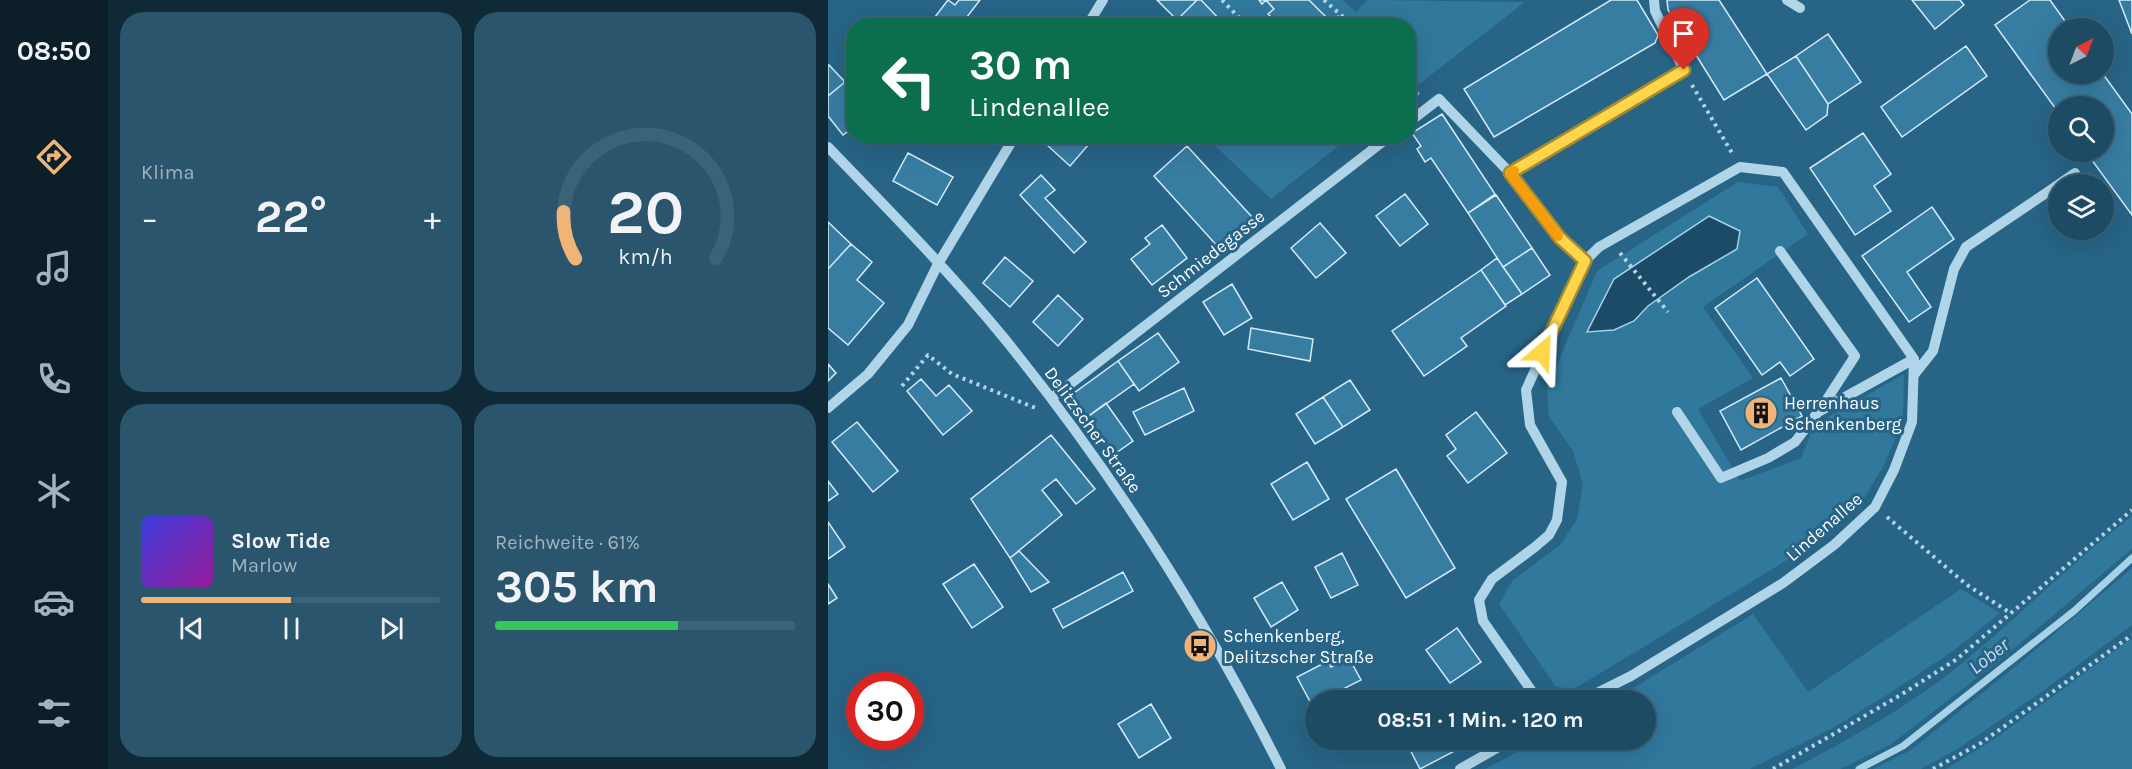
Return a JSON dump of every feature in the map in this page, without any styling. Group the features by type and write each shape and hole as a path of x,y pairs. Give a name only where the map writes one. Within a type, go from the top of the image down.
{"street":[{"path":"1092,18 1103,0"},
{"path":"1510,173 1684,70 1655,11 1654,0"},
{"path":"1787,0 1800,8"},
{"path":"1416,117 1438,99 1510,173 1560,238 1585,261"},
{"path":"828,408 868,374 908,325 938,264 1010,144"},
{"name":"Schmiedegasse","path":"1052,398 1380,144"},
{"name":"Delitzscher Straße","path":"828,147 938,264 1002,336 1052,398 1130,509 1185,593 1240,687 1281,769"},
{"path":"1531,690 1483,621 1479,600 1492,579 1535,548 1549,535 1557,520 1562,482 1530,425 1526,390 1585,261 1599,247 1740,167 1784,172 1914,359 1818,412"},
{"path":"1914,375 1933,351 1954,269 1966,247 2048,192"},
{"path":"1677,412 1721,478 1768,458 1795,442 1855,356 1780,251"},
{"name":"Lindenallee","path":"1602,690 1631,676 1783,583 1834,544 1875,507 1894,470 1912,422 1914,359"},
{"path":"1460,769 1493,750"}],"path":[{"path":"1222,0 1239,18"},
{"path":"1323,0 1346,18"},
{"path":"1684,70 1740,167"},
{"path":"1626,260 1668,312"},
{"path":"902,386 928,355 952,374 1038,409"},
{"path":"1875,507 1967,585 2009,612"},
{"path":"1773,769 1899,696 1957,659 2009,612 2132,510"},
{"path":"1933,769 1981,743 2132,635"}],"shaded area":[{"path":"1201,0 1342,0 1356,12 1367,0 1525,2 1416,87 1416,18 1219,18"},
{"path":"1213,144 1341,144 1271,199"},
{"path":"1738,182 1778,187 1808,234 1703,307 1753,378 1698,409 1740,481 1801,458 1811,433 1825,419 1904,374 1903,420 1884,465 1863,500 1822,539 1574,689 1556,687 1499,604 1513,580 1561,544 1577,519 1583,484 1573,451 1549,417 1547,388 1597,271"},
{"path":"1709,216 1740,231 1737,249 1689,277 1648,306 1634,321 1614,330 1587,332 1614,279"},
{"path":"2132,516 2132,549 1999,661 1890,745 1840,769 1792,769 1863,731 1953,671 2091,549"},
{"path":"2132,568 2132,625 2043,691 1959,748 1921,769 1873,769 1911,750 2021,662"},
{"path":"1961,589 2000,613 1953,651 1890,693 1833,728 1750,769 1485,769 1522,750 1656,750 1656,690 1630,690 1753,614 1808,692"},
{"path":"2132,638 2132,769 1946,769 1996,738"}],"building":[{"path":"948,0 955,5 959,0 980,0 966,18 934,18"},
{"path":"1157,0 1197,0 1179,18 1175,18"},
{"path":"1197,0 1201,0 1218,18 1179,18"},
{"path":"1266,0 1309,0 1327,18 1272,18 1268,14 1274,9"},
{"path":"1611,0 1637,0 1658,35 1655,43 1494,137 1464,89"},
{"path":"1667,0 1719,0 1767,74 1724,100 1668,10"},
{"path":"1912,0 1960,0 1964,5 1935,29"},
{"path":"2030,0 2050,0 2063,18 2048,18 2048,84 2110,84 2132,114 2132,215 2114,190 2114,174 2102,174 2093,162 2114,162 2114,96 2048,96 2048,98 1995,25"},
{"path":"2119,0 2132,0 2132,34"},
{"path":"1828,34 1861,82 1828,104 1796,56"},
{"path":"1966,46 1987,76 1902,137 1881,107"},
{"path":"1796,56 1828,104 1827,115 1806,130 1767,74"},
{"path":"828,65 845,82 828,96"},
{"path":"846,83 846,133 843,135 828,116 828,96"},
{"path":"1442,114 1495,194 1468,213 1431,158 1425,162 1417,149 1421,146 1416,139 1416,130"},
{"path":"1863,133 1891,174 1874,186 1891,211 1855,235 1810,168"},
{"path":"1048,144 1089,144 1070,166"},
{"path":"1187,146 1252,217 1219,248 1154,176"},
{"path":"908,153 953,177 937,205 893,181"},
{"path":"1041,175 1055,190 1045,198 1086,242 1074,253 1020,195"},
{"path":"1405,194 1428,224 1400,246 1376,216"},
{"path":"1496,195 1532,248 1503,267 1468,213"},
{"path":"1932,207 1954,239 1907,272 1931,307 1909,322 1862,256"},
{"path":"828,222 851,244 828,269"},
{"path":"1320,223 1346,253 1316,278 1291,248"},
{"path":"1162,225 1187,258 1152,285 1131,259 1150,244 1145,238"},
{"path":"851,244 872,262 857,280 884,303 848,345 828,328 828,269"},
{"path":"1532,248 1550,275 1522,294 1503,267"},
{"path":"1005,257 1033,281 1010,307 983,283"},
{"path":"1497,258 1522,294 1505,305 1481,270"},
{"path":"1481,270 1506,306 1461,338 1467,346 1424,376 1392,331"},
{"path":"1757,278 1814,359 1790,376 1780,362 1762,375 1715,308"},
{"path":"1232,284 1252,318 1224,335 1203,302"},
{"path":"1058,295 1083,319 1058,346 1033,322"},
{"path":"1251,328 1313,339 1310,361 1248,349"},
{"path":"1158,333 1179,362 1139,391 1118,361"},
{"path":"1118,361 1134,384 1086,418 1070,396"},
{"path":"828,364 836,373 828,381"},
{"name":"Herrenhaus Schenkenberg","path":"1781,378 1802,416 1741,450 1720,411"},
{"path":"921,379 936,396 949,385 972,411 943,435 907,391"},
{"path":"1350,380 1370,410 1343,427 1323,397"},
{"path":"1184,388 1194,411 1145,435 1133,412"},
{"path":"1323,397 1343,427 1315,444 1296,414"},
{"path":"1106,403 1133,441 1113,455 1086,418"},
{"path":"1476,412 1507,453 1468,483 1447,456 1456,449 1446,435"},
{"path":"857,422 898,471 873,492 832,442"},
{"path":"1051,435 1095,489 1076,504 1056,479 1042,490 1062,515 1010,558 971,499"},
{"path":"1307,462 1329,499 1293,520 1271,484"},
{"path":"1396,469 1455,568 1406,598 1346,499"},
{"path":"828,481 838,494 828,501"},
{"path":"828,522 845,547 828,559"},
{"path":"1019,551 1049,582 1031,592 1010,558"},
{"path":"1342,553 1358,585 1331,598 1315,567"},
{"path":"974,564 1003,607 972,628 943,584"},
{"path":"1123,572 1133,591 1063,628 1053,609"},
{"path":"1282,582 1298,610 1271,627 1254,598"},
{"path":"828,584 837,598 828,604"},
{"path":"1457,628 1481,662 1450,683 1426,650"},
{"path":"1349,658 1361,680 1344,690 1305,690 1305,692 1297,677 1328,661 1331,667"},
{"path":"1151,704 1171,738 1139,758 1118,724"},
{"path":"1410,750 1456,750 1420,769"}],"waterway":[{"name":"Lober","path":"1859,769 1903,746 2074,611 2132,558"}],"slow traffic":[{"path":"1514,171 1510,173 1558,236"}],"place":[{"name":"Herrenhaus Schenkenberg","path":"1761,413"},
{"name":"Schenkenberg, Delitzscher Straße","path":"1200,646"}],"route":[{"path":"1542,352 1585,261 1560,238 1510,173 1684,70"}]}
